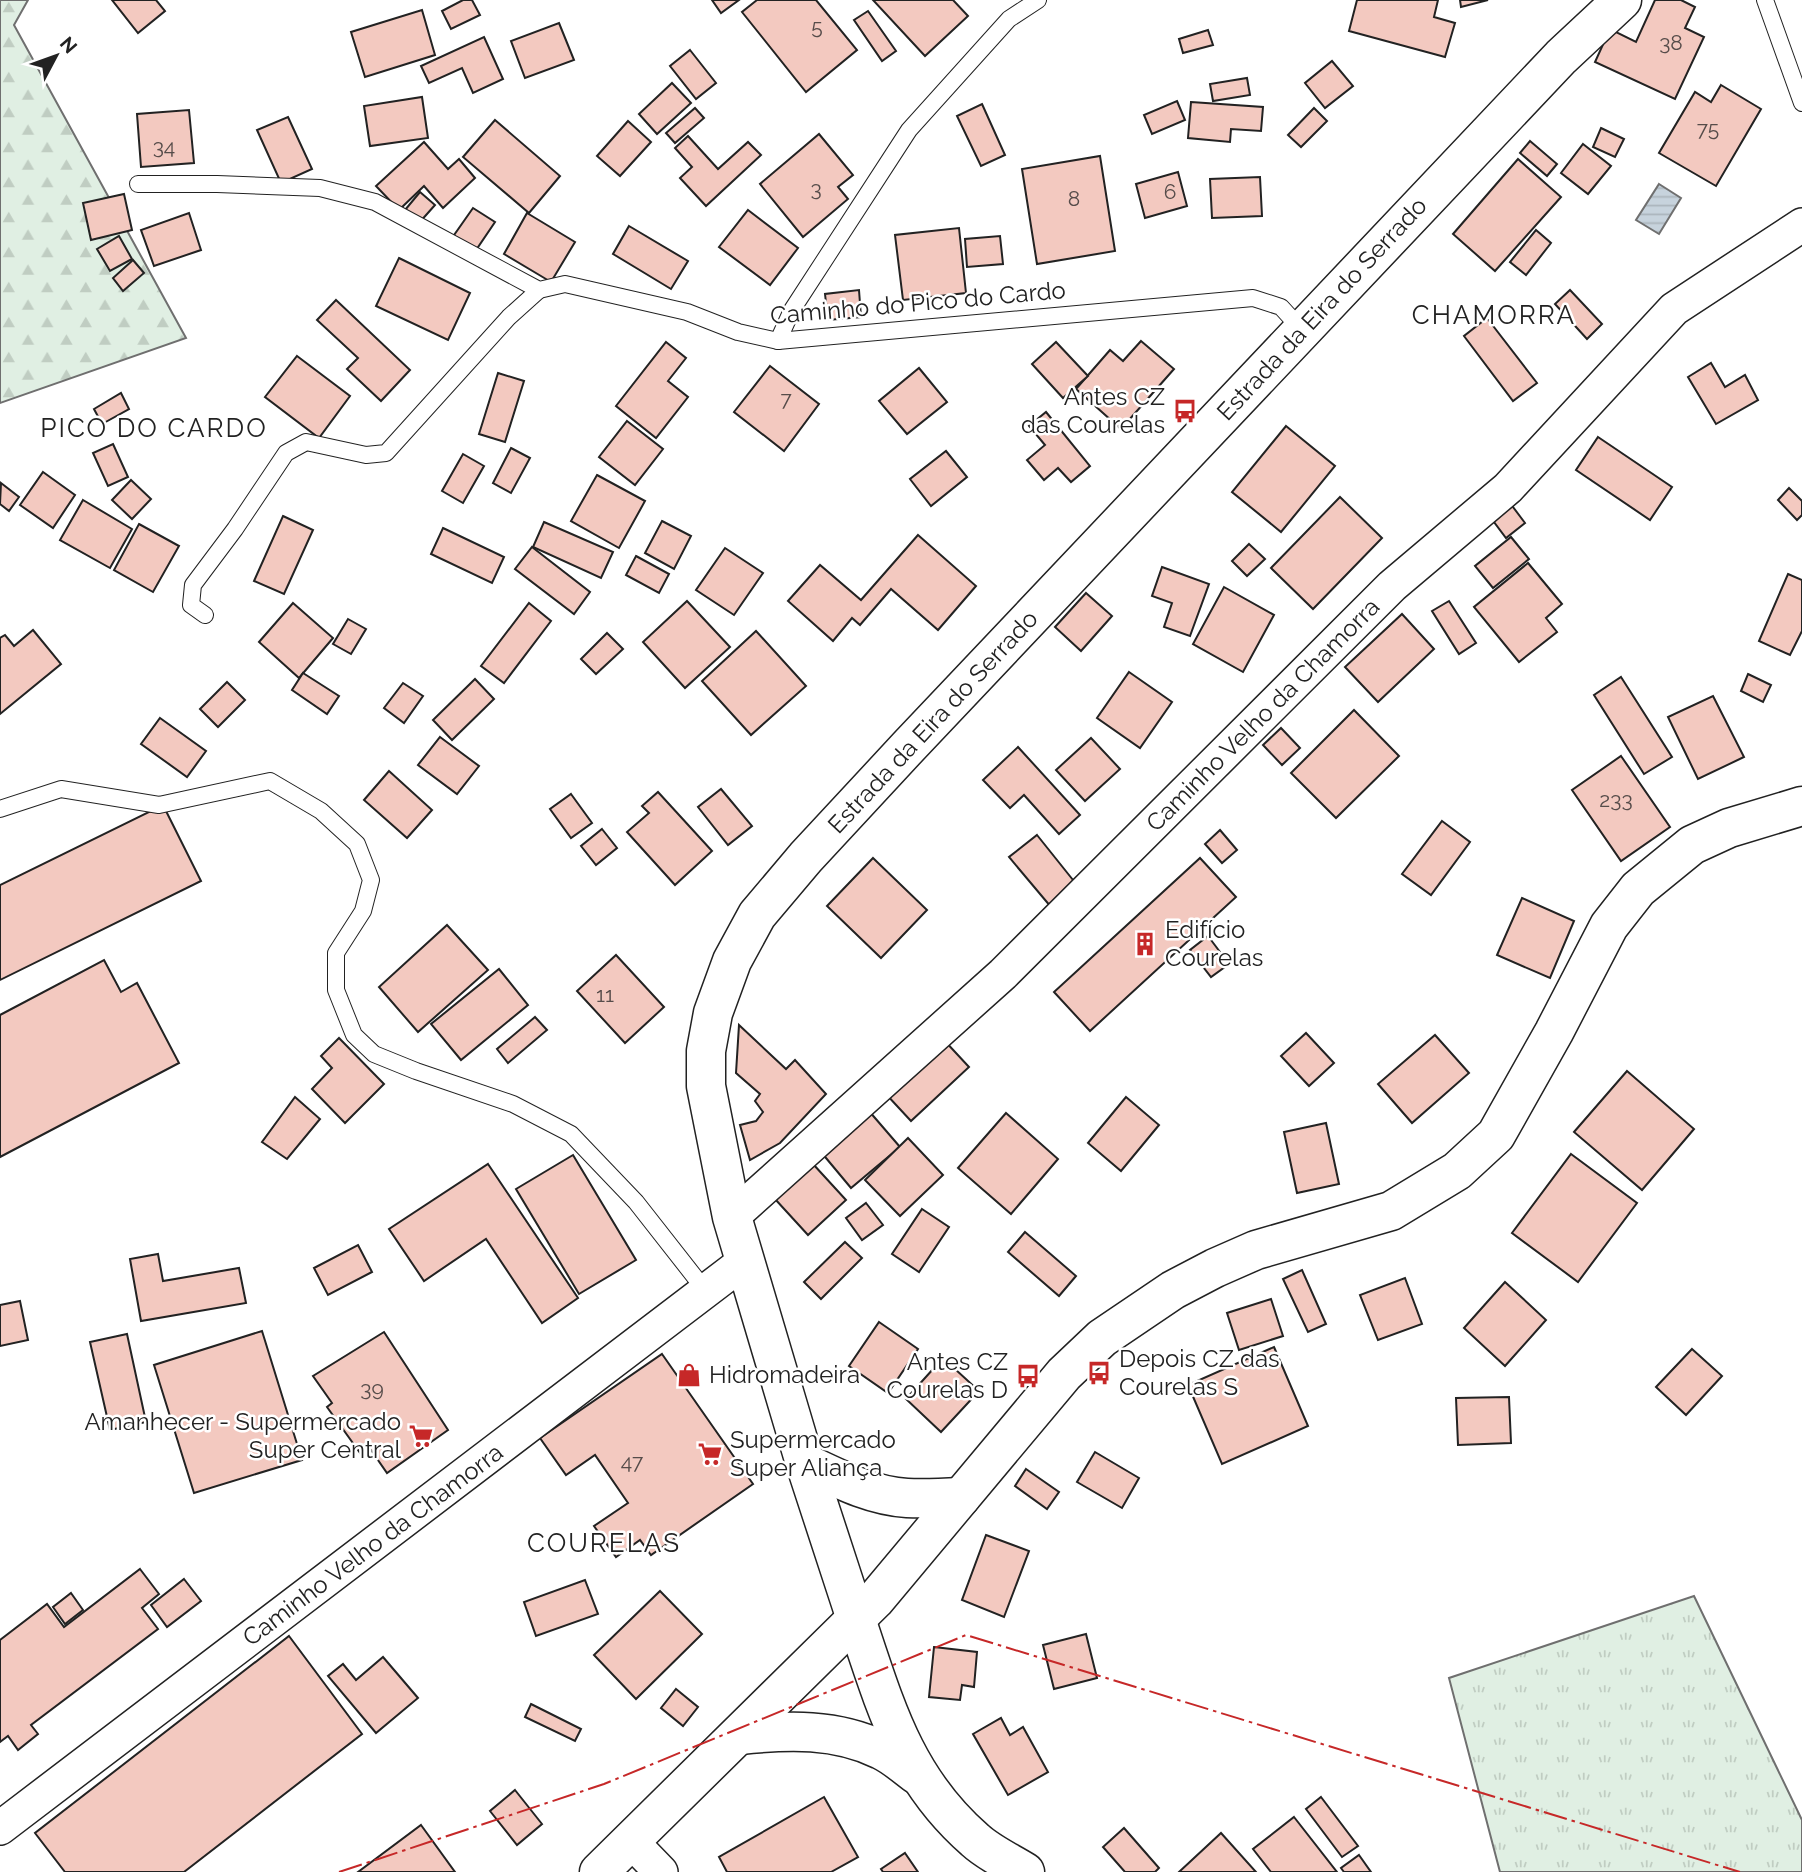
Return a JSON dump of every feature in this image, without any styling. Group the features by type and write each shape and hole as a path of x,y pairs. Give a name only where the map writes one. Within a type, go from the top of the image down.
{"main road":[{"name":"Estrada da Eira do Serrado","path":"917,1775 885,1704 856,1619 805,1463 732,1217 706,1086 706,1051 713,1013 732,961 757,915 806,857 1561,57 1622,0"},
{"path":"599,1872 856,1619 1064,1374 1102,1338 1173,1290 1215,1268 1256,1250 1391,1211 1457,1171 1496,1135 1609,926 1638,889 1692,845 1729,828 1802,806"},
{"path":"805,1463 848,1483 880,1493 906,1498 961,1497"},
{"path":"740,1735 781,1731 835,1734 882,1750 917,1775 948,1814 977,1843 1025,1872"}],"street":[{"name":"Caminho Velho da Chamorra","path":"732,1217 1003,974 1392,586 1508,488 1674,309 1802,225"},
{"name":"Caminho Velho da Chamorra","path":"0,1828 745,1261"},
{"path":"631,1841 661,1872"}],"lane":[{"path":"778,341 792,310 909,130 1009,19 1038,0"},
{"path":"1765,0 1802,103"},
{"path":"138,184 320,188 375,202 539,290 509,317 386,453 366,455 306,442 286,453 193,585 191,605 205,615"},
{"name":"Caminho do Pico do Cardo","path":"539,290 565,284 687,312 738,332 778,341 1253,298 1281,307 1302,330"},
{"path":"0,810 61,789 159,805 270,781 321,811 357,844 370,880 363,911 336,953 336,990 354,1035 374,1054 416,1072 513,1104 571,1134 636,1202 705,1290"}],"green space":[{"path":"0,0 28,0 14,25 186,338 0,403"},
{"path":"1694,1596 1802,1820 1802,1872 1500,1872 1449,1678"}],"shaded area":[{"path":"1659,184 1681,198 1659,234 1636,220"}],"building":[{"path":"112,0 156,0 165,11 138,33"},
{"path":"463,0 472,0 480,15 451,29 442,11"},
{"path":"712,0 739,0 721,13"},
{"path":"757,0 816,0 857,50 806,92 742,12"},
{"path":"873,0 953,0 968,16 925,56"},
{"path":"1357,0 1438,0 1434,17 1455,23 1445,57 1349,31"},
{"path":"1460,0 1488,0 1461,7"},
{"path":"1655,0 1681,0 1695,7 1685,28 1704,37 1675,99 1595,62 1610,29 1636,42"},
{"path":"422,10 435,55 365,77 351,32"},
{"path":"868,11 896,51 882,61 854,20"},
{"path":"559,23 574,60 525,78 511,41"},
{"path":"1208,30 1213,45 1183,53 1179,39"},
{"path":"484,37 503,79 473,93 462,68 429,83 421,66"},
{"path":"690,50 716,83 696,99 670,66"},
{"path":"1332,61 1353,86 1325,108 1305,83"},
{"path":"1247,78 1250,95 1213,101 1210,84"},
{"path":"672,83 691,103 657,134 639,114"},
{"path":"1721,85 1761,109 1716,186 1659,153 1695,92 1711,102"},
{"path":"422,97 428,138 370,146 364,106"},
{"path":"1177,101 1185,120 1152,134 1144,115"},
{"path":"1191,102 1263,107 1261,131 1231,129 1230,142 1188,138"},
{"path":"982,104 1005,155 981,166 957,116"},
{"path":"695,108 704,118 675,143 666,133"},
{"path":"1314,108 1327,121 1301,147 1288,135"},
{"path":"189,110 194,163 141,167 137,114"},
{"path":"288,117 312,169 281,183 257,130"},
{"path":"495,120 560,176 529,213 463,157"},
{"path":"628,121 651,142 620,176 597,156"},
{"path":"1601,128 1624,139 1615,157 1593,147"},
{"path":"819,134 853,175 838,187 848,199 803,237 760,184"},
{"path":"688,136 718,169 748,142 761,155 706,206 680,178 692,167 675,148"},
{"path":"1530,141 1557,164 1547,176 1520,153"},
{"path":"424,142 448,169 459,159 475,178 443,208 424,186 399,210 376,186"},
{"path":"1583,144 1611,166 1588,194 1561,173"},
{"path":"1100,156 1115,251 1037,264 1022,169"},
{"path":"1518,159 1561,197 1495,271 1453,234"},
{"path":"1178,172 1187,206 1145,218 1136,184"},
{"path":"1260,177 1262,216 1212,218 1210,179"},
{"path":"420,192 435,205 419,223 405,210"},
{"path":"124,194 132,230 91,240 83,203"},
{"path":"473,208 495,222 474,253 452,238"},
{"path":"748,210 798,248 770,285 719,247"},
{"path":"189,213 201,250 154,266 141,230"},
{"path":"527,213 575,242 551,282 504,254"},
{"path":"629,226 688,261 671,289 613,254"},
{"path":"959,228 966,293 903,300 895,235"},
{"path":"1536,230 1551,243 1526,275 1510,262"},
{"path":"119,236 132,259 110,271 97,249"},
{"path":"1000,236 1003,264 967,267 965,239"},
{"path":"399,258 470,293 448,340 376,306"},
{"path":"133,260 144,273 123,291 113,278"},
{"path":"859,290 861,317 828,320 825,294"},
{"path":"1570,290 1602,324 1587,339 1555,304"},
{"path":"336,300 410,370 381,401 347,369 358,358 317,320"},
{"path":"1487,318 1537,383 1513,401 1464,336"},
{"path":"1141,341 1174,369 1121,429 1076,389 1110,350 1123,361"},
{"path":"666,342 686,358 668,381 688,397 656,438 616,406"},
{"path":"1056,342 1088,376 1063,398 1032,364"},
{"path":"297,356 350,396 319,438 265,397"},
{"path":"1711,363 1725,387 1745,375 1758,400 1716,424 1688,377"},
{"path":"770,366 819,404 784,451 734,412"},
{"path":"919,368 947,402 907,434 879,401"},
{"path":"498,373 524,381 505,442 479,434"},
{"path":"121,393 129,409 102,424 94,409"},
{"path":"1046,412 1090,466 1071,482 1058,468 1044,480 1027,460 1045,445 1029,426"},
{"path":"627,421 663,449 635,485 599,457"},
{"path":"1286,426 1335,466 1281,532 1232,492"},
{"path":"1598,437 1672,487 1650,520 1576,470"},
{"path":"113,444 128,477 108,486 93,453"},
{"path":"511,448 530,458 511,493 493,483"},
{"path":"946,451 967,477 931,506 910,479"},
{"path":"463,454 484,466 463,503 442,491"},
{"path":"43,472 75,495 53,528 20,505"},
{"path":"597,475 645,501 619,548 571,521"},
{"path":"131,480 151,499 132,519 112,500"},
{"path":"1,483 19,497 9,511 0,504"},
{"path":"1789,488 1802,501 1802,515 1797,520 1778,500"},
{"path":"1504,495 1525,523 1506,538 1485,510"},
{"path":"1340,497 1382,538 1313,609 1271,568"},
{"path":"83,500 132,529 110,568 60,540"},
{"path":"283,516 313,530 284,594 254,581"},
{"path":"662,521 691,536 674,569 645,553"},
{"path":"544,522 613,552 601,578 533,547"},
{"path":"139,524 179,546 153,592 114,570"},
{"path":"443,528 504,557 492,583 431,554"},
{"path":"918,535 976,586 938,630 891,589 860,625 852,618 833,641 788,601 820,565 861,600"},
{"path":"1511,537 1529,559 1493,588 1475,566"},
{"path":"1249,544 1265,559 1247,576 1232,561"},
{"path":"532,547 590,592 574,614 515,569"},
{"path":"725,548 763,573 734,615 696,590"},
{"path":"636,556 669,574 659,593 626,575"},
{"path":"1528,563 1562,604 1546,618 1557,632 1519,662 1474,607"},
{"path":"1162,567 1209,584 1190,636 1164,627 1172,603 1152,596"},
{"path":"1788,574 1802,580 1802,631 1790,655 1759,641"},
{"path":"1224,587 1274,615 1243,672 1193,644"},
{"path":"1086,593 1112,616 1081,651 1055,627"},
{"path":"687,601 730,647 685,688 643,642"},
{"path":"1449,601 1476,643 1459,654 1432,611"},
{"path":"293,603 333,638 299,678 259,642"},
{"path":"529,603 551,621 504,683 481,666"},
{"path":"1402,614 1434,649 1378,702 1345,667"},
{"path":"348,619 366,629 351,654 333,644"},
{"path":"33,630 61,664 0,714 0,638 5,635 14,646"},
{"path":"756,631 806,686 751,735 702,681"},
{"path":"607,633 623,649 596,674 581,659"},
{"path":"1129,672 1172,702 1140,748 1097,718"},
{"path":"303,673 339,696 327,714 292,690"},
{"path":"1748,674 1771,685 1763,702 1741,691"},
{"path":"1621,677 1672,757 1644,774 1594,695"},
{"path":"475,679 494,699 452,740 433,720"},
{"path":"227,682 245,700 218,727 200,709"},
{"path":"403,683 423,696 404,723 384,708"},
{"path":"1713,696 1744,757 1698,779 1668,717"},
{"path":"1354,710 1399,756 1336,818 1291,773"},
{"path":"160,718 206,751 187,777 141,744"},
{"path":"1281,728 1300,748 1282,765 1263,745"},
{"path":"440,737 479,766 457,794 418,765"},
{"path":"1091,738 1120,769 1085,801 1056,770"},
{"path":"1018,747 1080,815 1059,834 1024,795 1010,808 983,780"},
{"path":"1621,756 1670,827 1621,861 1572,790"},
{"path":"389,771 432,810 407,838 364,800"},
{"path":"721,789 752,826 728,845 698,807"},
{"path":"658,792 712,851 675,885 627,832 649,813 642,806"},
{"path":"571,794 592,823 571,838 550,809"},
{"path":"163,805 201,881 0,980 0,885"},
{"path":"1442,821 1470,842 1431,895 1402,874"},
{"path":"602,829 617,848 596,865 581,846"},
{"path":"1220,830 1237,850 1222,863 1205,844"},
{"path":"1037,835 1077,885 1051,907 1009,857"},
{"path":"873,858 927,910 881,958 827,906"},
{"name":"Edifício Courelas","path":"1200,858 1236,897 1090,1031 1054,992"},
{"path":"1522,898 1574,921 1550,978 1497,955"},
{"path":"447,925 488,970 418,1032 379,987"},
{"path":"1208,936 1229,964 1211,977 1190,950"},
{"path":"616,955 664,1007 625,1043 577,991"},
{"path":"104,960 121,992 137,983 179,1063 0,1157 0,1015"},
{"path":"499,969 528,1005 461,1060 431,1024"},
{"path":"535,1017 547,1030 508,1063 497,1049"},
{"path":"739,1025 786,1069 795,1060 826,1094 780,1143 750,1160 740,1125 756,1121 763,1112 755,1101 760,1094 736,1073"},
{"path":"1306,1033 1334,1063 1309,1086 1281,1056"},
{"path":"1435,1035 1469,1073 1412,1123 1378,1084"},
{"path":"339,1038 384,1084 345,1123 312,1089 332,1068 321,1056"},
{"path":"943,1039 969,1067 911,1121 885,1093"},
{"path":"1627,1071 1694,1129 1642,1190 1574,1132"},
{"path":"295,1097 320,1119 287,1159 262,1142"},
{"path":"1126,1097 1159,1125 1121,1171 1088,1143"},
{"path":"869,1111 900,1147 851,1188 821,1152"},
{"path":"1006,1113 1058,1159 1011,1214 958,1168"},
{"path":"1326,1123 1339,1184 1297,1193 1284,1132"},
{"path":"908,1138 943,1175 900,1216 865,1180"},
{"path":"1571,1154 1637,1203 1578,1282 1512,1233"},
{"path":"573,1155 636,1260 579,1294 516,1189"},
{"path":"488,1164 578,1298 542,1323 486,1239 424,1281 389,1229"},
{"path":"813,1164 846,1200 808,1235 775,1199"},
{"path":"866,1203 883,1225 862,1240 846,1218"},
{"path":"922,1209 949,1227 919,1272 892,1254"},
{"path":"1025,1232 1076,1276 1059,1296 1008,1252"},
{"path":"845,1242 862,1258 821,1299 804,1282"},
{"path":"358,1245 372,1272 328,1295 314,1268"},
{"path":"158,1254 163,1281 239,1268 246,1303 141,1321 130,1259"},
{"path":"1302,1270 1326,1324 1308,1332 1283,1279"},
{"path":"1405,1278 1422,1324 1378,1340 1360,1295"},
{"path":"1505,1282 1546,1320 1505,1366 1464,1328"},
{"path":"1271,1299 1283,1336 1239,1350 1227,1313"},
{"path":"20,1301 28,1340 0,1346 0,1305"},
{"path":"879,1322 918,1349 888,1393 849,1366"},
{"path":"262,1331 302,1460 194,1493 154,1365"},
{"path":"384,1332 448,1430 387,1473 371,1450 363,1457 327,1407 332,1403 313,1376"},
{"path":"127,1334 146,1422 110,1430 90,1342"},
{"path":"1274,1347 1308,1426 1222,1464 1188,1385"},
{"path":"1692,1349 1722,1376 1686,1415 1656,1387"},
{"path":"662,1354 753,1484 651,1555 640,1540 616,1557 594,1526 628,1503 595,1455 566,1475 540,1438"},
{"path":"943,1358 979,1391 941,1432 906,1399"},
{"path":"1509,1397 1511,1443 1458,1445 1456,1398"},
{"path":"1095,1452 1139,1478 1122,1508 1077,1482"},
{"path":"1026,1469 1059,1492 1047,1509 1015,1486"},
{"path":"986,1535 1029,1551 1004,1617 962,1600"},
{"path":"140,1569 159,1594 142,1608 158,1629 31,1725 38,1734 18,1750 8,1736 0,1742 0,1640 47,1604 64,1627"},
{"path":"184,1579 201,1601 167,1627 151,1605"},
{"path":"585,1580 598,1614 536,1636 524,1602"},
{"path":"660,1591 702,1634 636,1699 594,1655"},
{"path":"71,1593 83,1610 65,1624 53,1607"},
{"path":"1086,1634 1097,1678 1054,1689 1043,1645"},
{"path":"289,1636 362,1734 184,1872 65,1872 35,1833"},
{"path":"934,1647 977,1652 974,1687 962,1685 960,1700 929,1697"},
{"path":"383,1657 418,1698 376,1733 328,1676 343,1664 356,1680"},
{"path":"676,1689 698,1707 683,1726 661,1708"},
{"path":"531,1704 581,1729 575,1741 525,1717"},
{"path":"1001,1718 1010,1735 1023,1727 1048,1772 1008,1795 973,1734"},
{"path":"515,1790 542,1824 517,1845 490,1811"},
{"path":"824,1797 858,1857 831,1872 727,1872 719,1857"},
{"path":"1321,1797 1358,1846 1342,1857 1306,1809"},
{"path":"1294,1817 1337,1872 1271,1872 1253,1849"},
{"path":"421,1825 455,1872 358,1872"},
{"path":"1124,1828 1159,1868 1155,1872 1125,1872 1103,1847"},
{"path":"1221,1833 1256,1872 1179,1872"},
{"path":"905,1853 918,1872 883,1872 881,1869"},
{"path":"1359,1855 1371,1872 1344,1872 1341,1868"}],"power":[{"path":"339,1872 604,1784 966,1635 1740,1872"}],"place":[{"name":"Antes CZ das Courelas","path":"1185,411"},
{"name":"Edifício Courelas","path":"1145,944"},
{"name":"Depois CZ das Courelas S","path":"1099,1373"},
{"name":"Hidromadeira","path":"689,1375"},
{"name":"Antes CZ Courelas D","path":"1028,1376"},
{"name":"Amanhecer - Supermercado Super Central","path":"421,1436"},
{"name":"Supermercado Super Aliança","path":"710,1454"}],"district":[{"name":"CHAMORRA","path":"1494,315"},
{"name":"PICO DO CARDO","path":"154,428"},
{"name":"COURELAS","path":"604,1543"}]}
